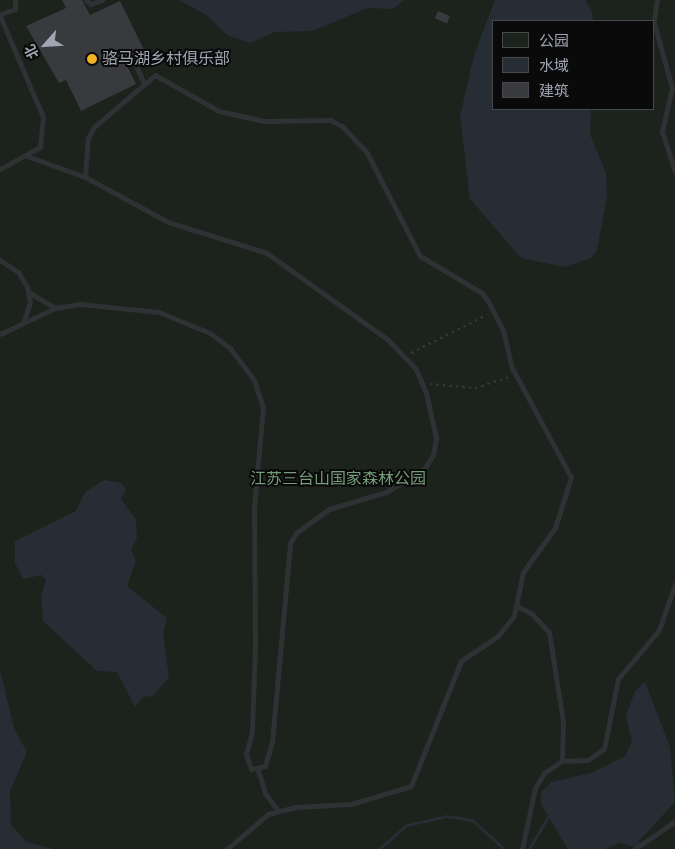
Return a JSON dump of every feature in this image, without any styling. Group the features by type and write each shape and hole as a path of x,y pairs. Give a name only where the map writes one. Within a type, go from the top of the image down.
{"lane":[{"path":"0,169 27,156 40,147 43,117 0,15 14,9 15,0"},
{"path":"86,0 91,4 104,2"},
{"path":"654,20 657,0"},
{"path":"655,26 672,88 662,131 675,172"},
{"path":"134,61 144,83"},
{"path":"85,177 88,138 94,128 155,75 219,111 264,121 330,120 342,126 368,153 420,256 482,293 493,312 515,374 570,477 555,528 523,572 517,606 508,626 461,661 411,786 350,804 278,811 268,814 227,849"},
{"path":"27,156 85,177 168,222 267,254 370,325 404,356 423,385 436,438 433,455 424,469 386,492 329,509 296,533 290,543 272,742 265,766 258,770"},
{"path":"0,260 18,272 29,292 55,308"},
{"path":"24,320 29,292"},
{"path":"0,334 24,320 55,308 108,304 150,311 210,333 230,348 261,395 254,508 257,570 252,732 246,754 246,764 258,770 265,793 278,811"},
{"path":"522,849 535,788 544,773 562,761 588,760 604,749 618,679 659,630 675,584"},
{"path":"517,606 532,614 549,632 563,721 562,761"},
{"path":"635,849 675,821"}],"path":[{"path":"404,356 493,312"},
{"path":"423,385 476,388 515,374"}],"green space":[{"name":"江苏三台山国家森林公园","path":"0,0 675,0 675,849 0,849"}],"water":[{"path":"179,0 404,0 393,9 368,8 312,31 275,32 250,43 227,35 208,16"},
{"path":"495,0 585,0 592,11 593,20 492,20 492,110 591,110 590,134 606,173 607,197 597,250 591,258 564,267 521,258 470,199 460,116 474,55"},
{"path":"104,480 121,483 126,489 121,499 136,519 137,539 131,550 136,560 127,586 167,618 163,634 169,677 153,696 143,697 135,707 117,672 97,671 43,621 41,596 46,580 42,575 23,579 15,563 15,541 76,511 85,492"},
{"path":"0,670 14,728 27,752 10,791 11,825 27,842 54,849 0,849"},
{"path":"645,682 670,747 675,802 639,841 641,849 620,843 605,849 568,849 541,804 541,792 552,782 591,773 625,756 632,742 626,716 635,691"}],"building":[{"name":"骆马湖乡村俱乐部","path":"62,0 82,0 90,15 120,1 146,54 132,57 126,64 136,84 81,111 66,80 59,83 26,26 66,8"},
{"path":"438,11 450,16 447,23 435,18"}],"waterway":[{"path":"529,849 550,813"},
{"path":"379,849 407,825 447,816 472,820 504,849"}],"place":[{"name":"骆马湖乡村俱乐部","path":"92,59"}]}
